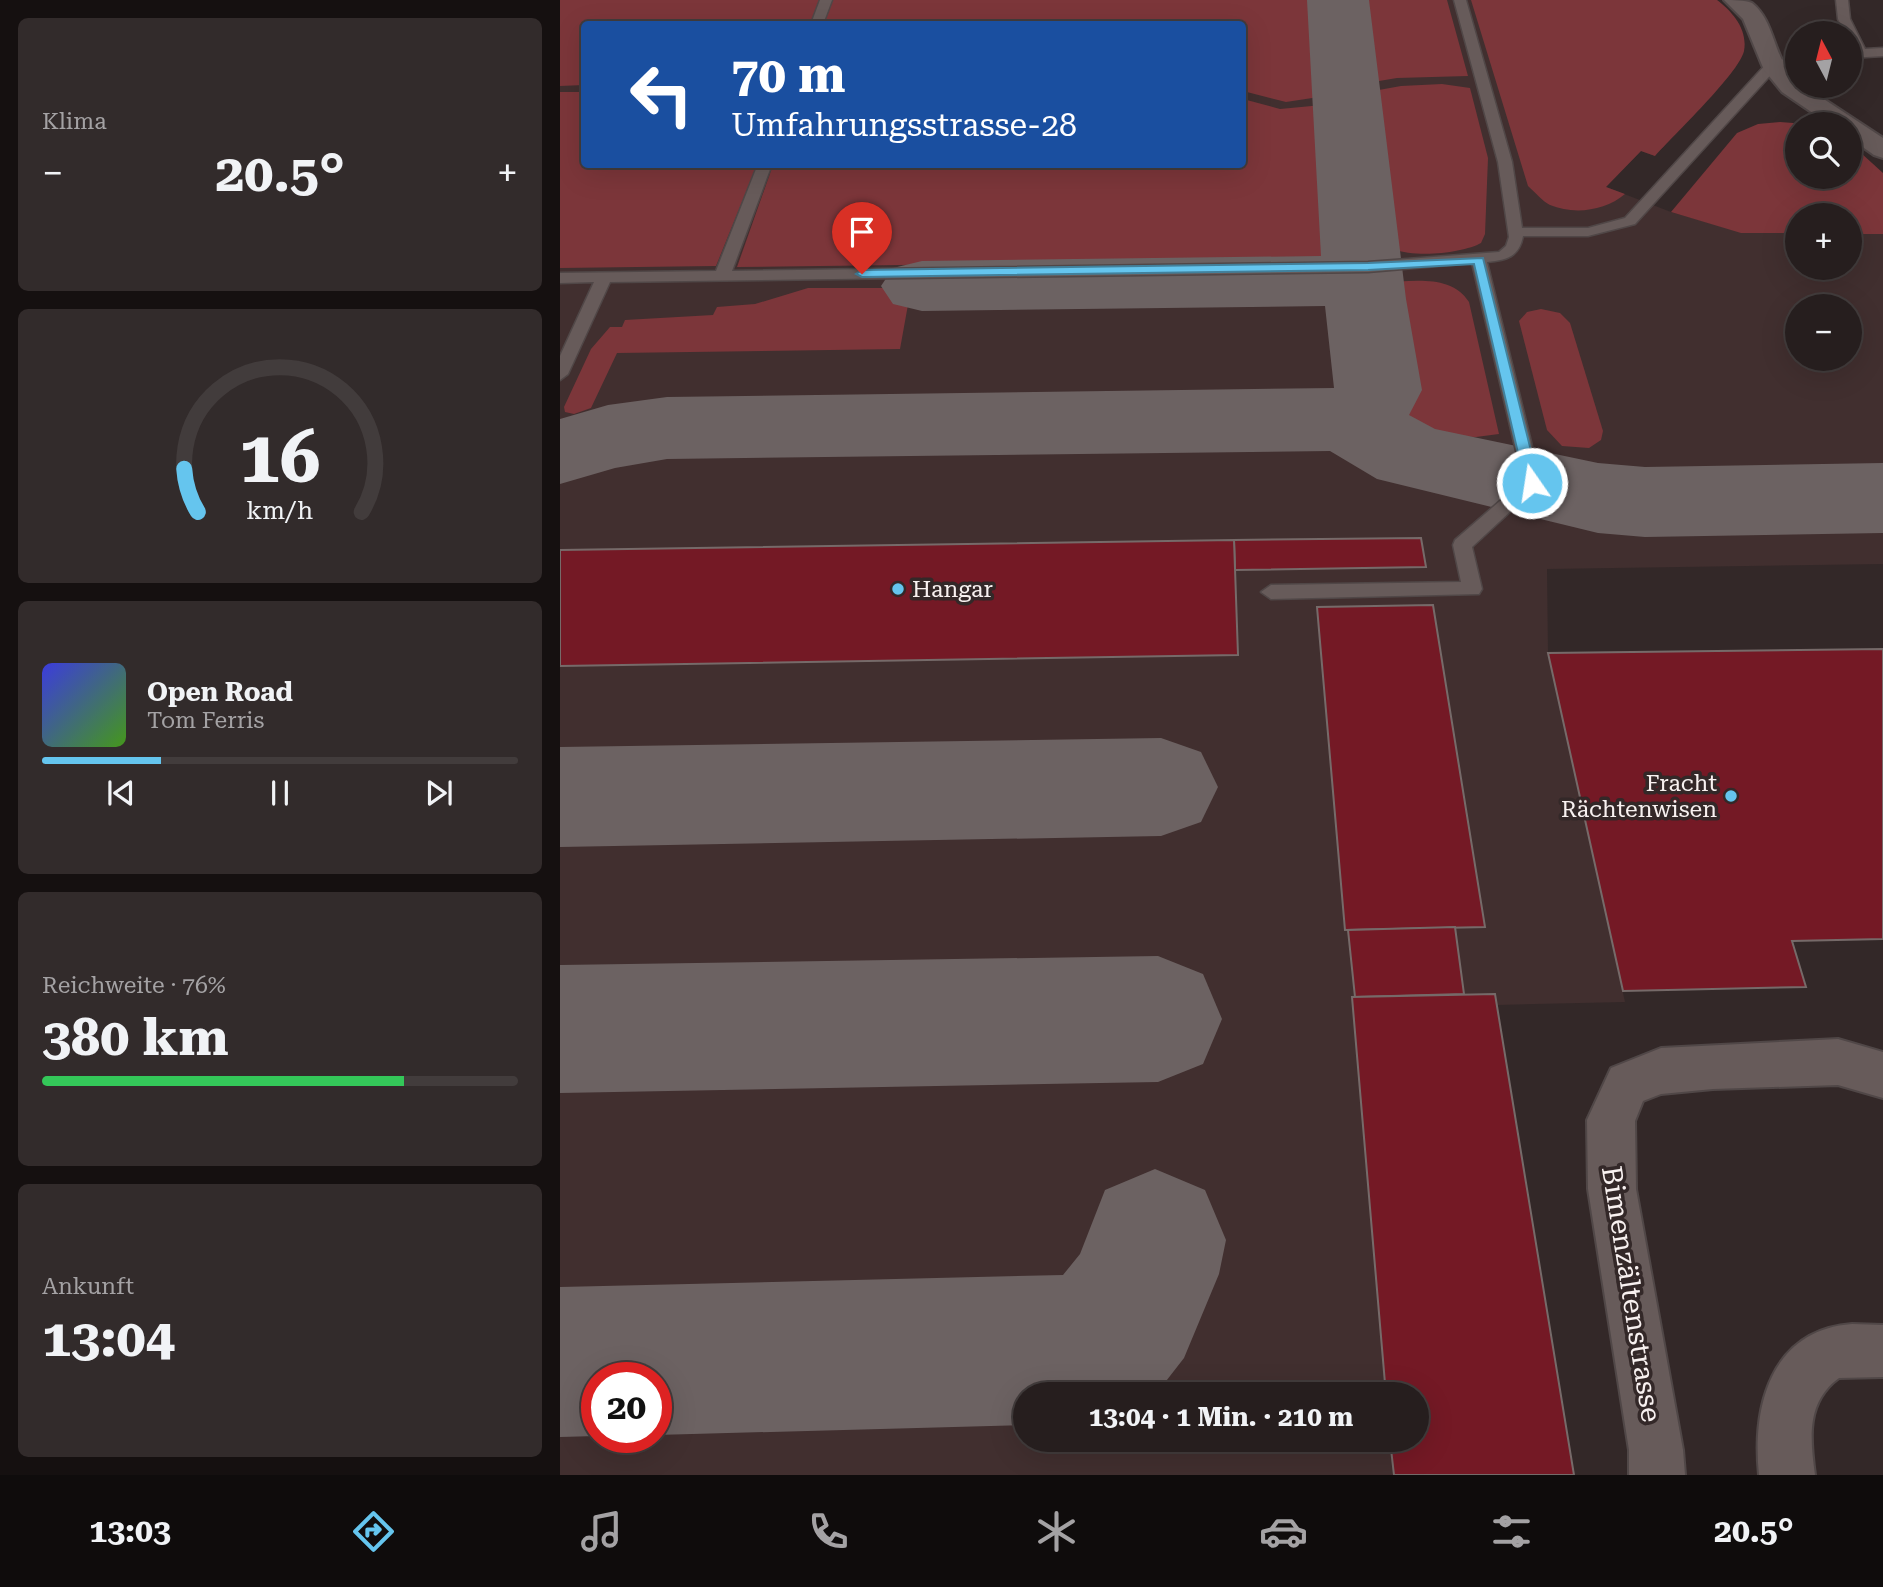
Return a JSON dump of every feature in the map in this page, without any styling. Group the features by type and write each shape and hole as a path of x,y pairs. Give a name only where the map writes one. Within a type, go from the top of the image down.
{"street":[{"path":"1735,0 1757,21 1773,65 1783,79 1805,99 1826,112"},
{"path":"1862,135 1883,150"},
{"name":"Bimenzältenstrasse","path":"1657,1475 1653,1429 1612,1189 1611,1120 1627,1084 1661,1070 1725,1065 1838,1062 1883,1075"},
{"path":"1787,1475 1782,1440 1787,1405 1804,1374 1824,1356 1851,1350 1883,1351"}],"lane":[{"path":"818,21 826,0"},
{"path":"560,278 1368,267 1479,260 1508,253 1513,248 1516,232 1505,162 1460,0"},
{"path":"1842,0 1845,21"},
{"path":"1862,53 1883,52"},
{"path":"1516,232 1588,232 1630,221 1773,65 1785,63"},
{"path":"722,276 763,168"},
{"path":"1271,592 1472,589 1462,545 1532,483 1479,260"},
{"path":"560,374 604,278"}],"shaded area":[{"path":"560,0 1717,0 1740,25 1744,50 1735,68 1655,156 1641,151 1606,187 1671,212 1741,232 1785,233 1785,280 1862,280 1862,234 1883,234 1883,564 1547,569 1548,653 1625,1002 1497,1005 1574,1475 560,1475"},
{"path":"560,0 821,0 813,21 581,21 581,85 560,86"},
{"path":"832,0 1325,0 1332,95 1286,102 1246,92 1246,21 824,21"},
{"path":"1352,0 1447,0 1468,76 1397,78 1361,84"},
{"path":"1471,0 1717,0 1738,22 1744,36 1744,51 1731,74 1655,156 1641,151 1606,187 1625,194 1599,208 1569,210 1547,203 1528,186"},
{"path":"1442,84 1470,88 1488,158 1485,234 1481,243 1457,251 1407,253 1381,243 1375,233 1362,93 1401,86"},
{"path":"560,92 581,92 581,168 756,168 716,266 560,268"},
{"path":"1246,100 1280,109 1333,104 1343,243 1337,252 1310,260 737,267 772,168 1246,168"},
{"path":"1785,122 1785,189 1862,189 1862,154 1883,173 1883,234 1862,234 1862,203 1785,203 1785,233 1741,233 1671,212 1737,133 1758,124"},
{"path":"1381,282 1441,283 1461,293 1469,302 1499,434 1476,437 1403,435"},
{"path":"808,288 911,288 900,349 617,353 591,408 574,414 565,412 564,407 591,349 610,327 622,327 625,320 713,315 717,307 755,304"},
{"path":"1541,309 1560,313 1570,323 1603,431 1601,440 1589,448 1562,446 1547,430 1519,321 1527,312"}],"building":[{"path":"1421,538 1426,567 1235,570 1234,540"},
{"name":"Hangar","path":"1234,540 1238,655 560,666 560,550"},
{"path":"1433,605 1485,927 1345,930 1317,607"},
{"name":"Fracht Rächtenwisen","path":"1883,649 1883,939 1792,941 1806,987 1623,991 1548,653"},
{"path":"1455,927 1464,994 1355,997 1348,930"},
{"path":"1495,994 1574,1475 1394,1475 1391,1452 1429,1452 1429,1382 1385,1382 1352,997"}],"taxiway":[{"path":"1338,0 1365,299"},
{"path":"922,286 1336,281 1356,287 1365,299"},
{"path":"1331,420 1360,413 1371,404 1378,390 1365,299"},
{"path":"560,452 608,437 667,428 1331,420"},
{"path":"1331,420 1357,426 1410,456 1598,498 1645,502 1883,498"},
{"path":"560,797 1161,787"},
{"path":"560,1029 1158,1019"},
{"path":"560,1362 1079,1349 1110,1332 1132,1306 1146,1274 1155,1240"}],"place":[{"name":"Hangar","path":"898,589"},
{"name":"Fracht Rächtenwisen","path":"1731,796"}],"route":[{"path":"862,274 1368,267 1479,260 1532,483"}]}
